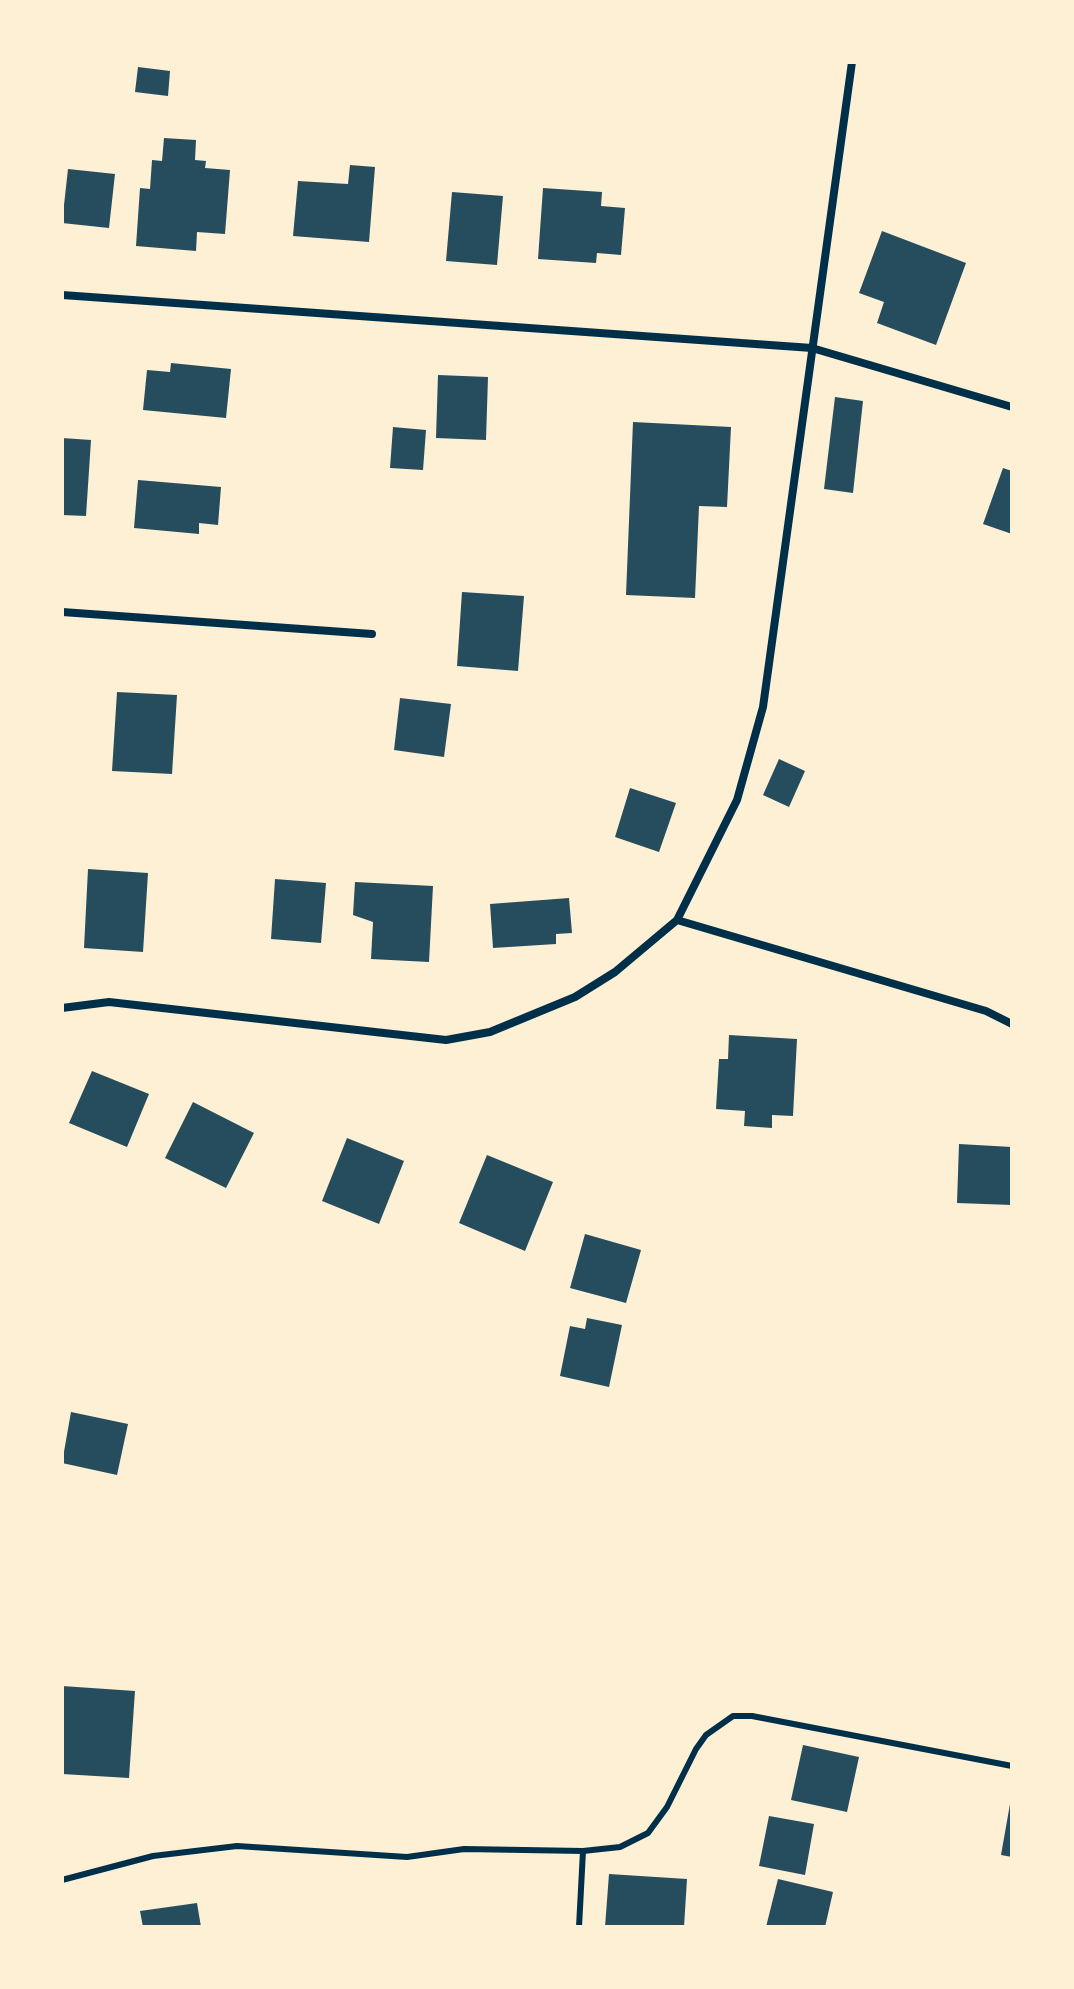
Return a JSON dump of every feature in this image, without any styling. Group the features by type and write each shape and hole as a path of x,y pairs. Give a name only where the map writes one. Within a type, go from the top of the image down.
{"street":[{"path":"62,1008 109,1002 446,1040 490,1032 575,997 615,972 677,920 737,800 763,707 852,62"},
{"path":"62,295 812,348 1012,407"},
{"path":"62,612 372,634"},
{"path":"677,920 986,1011 1012,1024"}],"lane":[{"path":"62,1880 153,1856 237,1846 407,1857 464,1849 583,1851 620,1847 648,1833 667,1807 706,1735 733,1716 752,1716 1012,1766"},
{"path":"579,1927 583,1851"}],"building":[{"path":"138,67 170,71 168,96 135,92"},
{"path":"164,138 196,140 195,160 206,161 205,168 230,170 225,234 197,232 196,251 136,246 140,188 150,189 152,160 162,161"},
{"path":"350,165 375,167 369,242 293,236 298,181 348,184"},
{"path":"68,169 115,174 109,228 62,223"},
{"path":"543,188 602,192 601,206 625,208 621,255 597,253 596,263 538,259"},
{"path":"452,192 503,196 497,265 446,261"},
{"path":"882,231 966,263 936,345 877,323 884,302 859,293"},
{"path":"171,363 231,369 226,418 143,410 147,370 170,372"},
{"path":"438,375 488,377 486,440 436,438"},
{"path":"835,397 863,401 853,493 824,489"},
{"path":"633,422 731,427 727,507 699,506 695,598 626,595"},
{"path":"393,427 426,430 423,470 390,468"},
{"path":"62,438 91,440 86,516 62,515"},
{"path":"1003,468 1012,471 1012,534 983,524"},
{"path":"138,480 221,487 218,525 199,523 199,534 134,528"},
{"path":"462,592 524,596 518,671 457,666"},
{"path":"117,692 177,695 172,774 112,771"},
{"path":"400,698 451,704 444,757 394,750"},
{"path":"779,759 805,771 789,807 763,795"},
{"path":"630,788 676,803 659,852 615,837"},
{"path":"88,869 148,873 143,952 84,948"},
{"path":"275,879 326,883 321,943 271,939"},
{"path":"355,882 433,886 429,962 371,959 373,922 353,915"},
{"path":"569,898 572,933 556,934 556,944 493,948 490,904"},
{"path":"729,1035 797,1039 793,1116 772,1115 772,1128 744,1126 745,1111 716,1109 719,1059 728,1059"},
{"path":"92,1071 149,1094 127,1147 69,1123"},
{"path":"193,1102 254,1133 226,1188 165,1158"},
{"path":"347,1138 404,1161 379,1224 322,1201"},
{"path":"959,1144 1012,1147 1012,1205 957,1203"},
{"path":"487,1155 553,1182 525,1251 459,1223"},
{"path":"585,1234 641,1250 626,1303 570,1288"},
{"path":"587,1318 622,1325 609,1387 560,1376 570,1326 585,1329"},
{"path":"71,1412 128,1424 117,1475 62,1463"},
{"path":"62,1686 135,1691 129,1778 62,1774"},
{"path":"803,1745 859,1757 847,1812 791,1800"},
{"path":"1012,1804 1012,1857 1001,1855"},
{"path":"769,1816 814,1824 805,1875 759,1866"},
{"path":"609,1874 687,1879 684,1927 605,1927"},
{"path":"778,1879 833,1892 825,1927 766,1927"},
{"path":"197,1903 201,1927 143,1927 140,1911"}]}
